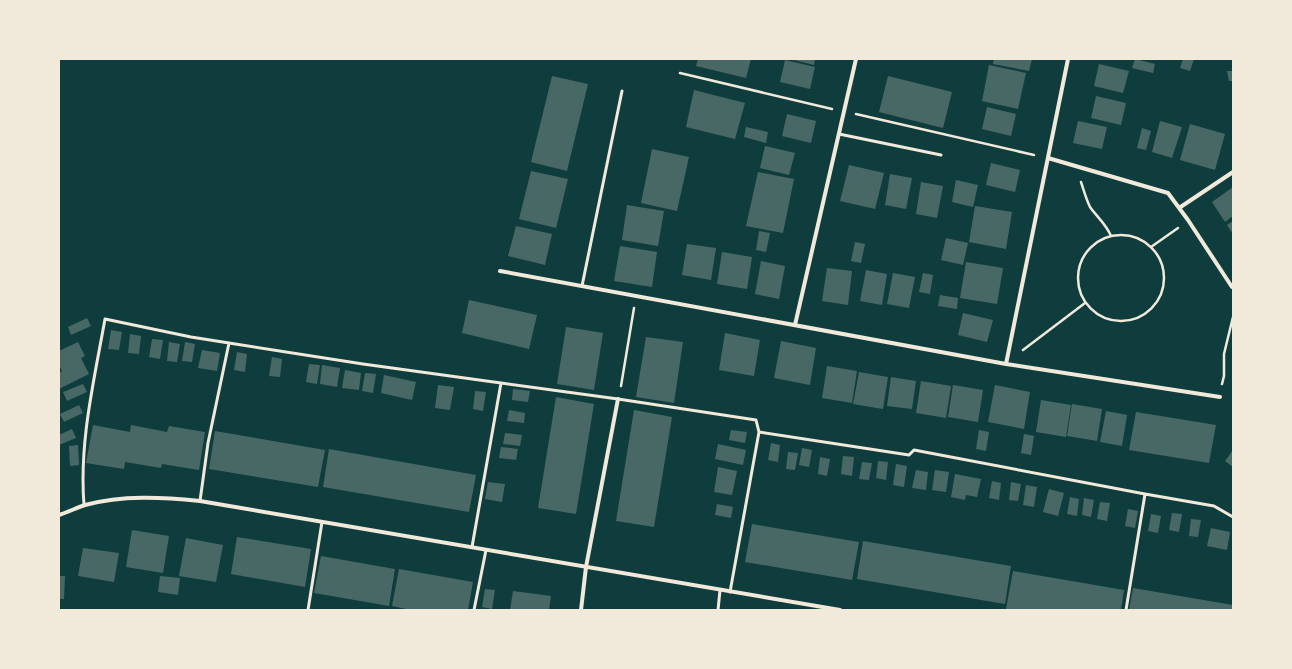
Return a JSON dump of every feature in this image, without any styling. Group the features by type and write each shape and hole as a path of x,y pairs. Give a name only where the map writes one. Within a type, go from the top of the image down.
{"street":[{"path":"795,325 856,59"},
{"path":"1006,364 1068,59"},
{"path":"1048,158 1168,193 1188,220 1232,287"},
{"path":"1179,208 1233,172"},
{"path":"500,271 1006,364 1220,396"},
{"path":"581,610 586,567 618,399"},
{"path":"59,515 84,506 125,499 148,497 200,501 840,610"}],"lane":[{"path":"582,286 622,91"},
{"path":"839,134 941,155"},
{"path":"84,506 83,486 86,424 105,319 192,337 363,364 618,399 756,420 759,432 730,592"},
{"path":"200,501 208,443 229,343"},
{"path":"472,547 501,383"},
{"path":"759,432 909,455 914,450 1214,506 1233,517"},
{"path":"1126,610 1145,494"},
{"path":"308,610 322,522"},
{"path":"474,610 486,550"},
{"path":"718,610 720,590"}],"path":[{"path":"680,73 1048,158"},
{"path":"1081,168 1080,179 1085,196 1090,206 1111,236"},
{"path":"1151,247 1188,220"},
{"path":"1122,234 1133,236 1142,240 1151,247 1160,259 1164,272 1164,287 1158,301 1149,312 1136,319 1122,322 1108,320 1095,313 1085,303 1078,288 1078,271 1084,255 1095,242 1111,236 1122,234"},
{"path":"618,399 636,296"},
{"path":"1006,364 1085,303"},
{"path":"1220,396 1224,376 1224,354 1233,317"}],"building":[{"path":"698,59 751,59 746,78 696,66"},
{"path":"790,59 815,59 814,65"},
{"path":"994,59 1032,59 1029,71 993,64"},
{"path":"1135,59 1155,64 1153,73 1132,68"},
{"path":"1183,59 1194,59 1190,71 1180,68"},
{"path":"785,60 815,67 810,89 780,82"},
{"path":"1099,64 1129,71 1123,93 1094,86"},
{"path":"989,65 1026,73 1018,109 982,101"},
{"path":"1227,71 1233,71 1233,81 1229,81"},
{"path":"552,76 588,84 567,171 531,162"},
{"path":"888,76 952,92 943,128 879,112"},
{"path":"694,90 745,103 735,139 686,127"},
{"path":"1096,96 1126,103 1121,125 1091,118"},
{"path":"987,107 1016,114 1011,136 982,129"},
{"path":"787,114 816,121 811,143 782,136"},
{"path":"1078,121 1107,127 1102,149 1073,143"},
{"path":"1160,121 1182,127 1172,158 1152,152"},
{"path":"1190,124 1225,134 1215,170 1180,160"},
{"path":"746,127 768,132 766,143 744,137"},
{"path":"1142,128 1151,131 1146,150 1137,148"},
{"path":"765,146 795,153 789,175 760,168"},
{"path":"652,149 689,157 677,211 641,203"},
{"path":"991,163 1020,170 1015,192 986,185"},
{"path":"849,165 884,173 875,209 840,201"},
{"path":"531,171 568,179 556,228 519,219"},
{"path":"758,172 794,179 783,233 746,226"},
{"path":"890,174 912,178 906,209 885,205"},
{"path":"956,180 978,185 973,207 952,202"},
{"path":"921,182 943,186 937,218 916,214"},
{"path":"1233,187 1233,216 1225,222 1212,202"},
{"path":"627,205 664,211 658,246 622,240"},
{"path":"975,206 1012,212 1006,249 969,242"},
{"path":"1233,221 1233,234 1227,225"},
{"path":"516,226 552,234 545,265 508,256"},
{"path":"759,231 770,233 766,252 756,250"},
{"path":"946,238 968,243 963,265 941,260"},
{"path":"855,242 865,244 861,263 851,261"},
{"path":"687,244 716,248 711,280 682,275"},
{"path":"620,246 657,252 652,287 614,281"},
{"path":"722,252 752,257 747,289 717,284"},
{"path":"761,261 785,266 779,299 755,294"},
{"path":"966,262 1003,268 997,304 960,298"},
{"path":"827,268 852,271 848,305 822,301"},
{"path":"866,270 887,274 882,305 860,301"},
{"path":"893,273 915,277 909,308 887,304"},
{"path":"923,273 933,275 930,294 919,292"},
{"path":"940,295 958,298 957,309 938,306"},
{"path":"469,300 537,315 529,349 462,333"},
{"path":"963,313 993,320 987,342 958,335"},
{"path":"87,318 91,326 71,335 68,327"},
{"path":"566,327 603,333 594,390 557,384"},
{"path":"111,330 122,332 119,350 108,349"},
{"path":"725,333 760,340 754,376 719,370"},
{"path":"130,334 141,336 139,354 128,353"},
{"path":"646,337 683,342 674,403 636,397"},
{"path":"152,339 163,340 160,359 149,357"},
{"path":"781,341 816,348 810,385 774,378"},
{"path":"78,342 85,356 81,358 89,374 59,389 59,373 62,371 59,365 59,351"},
{"path":"169,342 180,344 177,362 167,361"},
{"path":"185,342 195,344 192,362 182,361"},
{"path":"202,350 220,353 217,371 198,368"},
{"path":"237,352 247,354 245,372 234,370"},
{"path":"272,357 282,359 280,377 269,376"},
{"path":"309,364 320,365 317,384 306,382"},
{"path":"322,365 340,368 337,387 320,384"},
{"path":"827,366 857,371 852,403 822,398"},
{"path":"345,370 361,373 359,390 342,388"},
{"path":"859,372 888,377 883,409 853,404"},
{"path":"365,373 376,374 373,393 362,391"},
{"path":"384,375 416,382 412,400 381,393"},
{"path":"891,377 916,381 912,409 887,406"},
{"path":"921,381 951,386 946,418 916,413"},
{"path":"83,384 87,392 67,401 63,392"},
{"path":"438,385 454,387 450,410 435,408"},
{"path":"953,385 983,390 978,422 948,417"},
{"path":"995,385 1030,392 1024,429 988,422"},
{"path":"513,389 530,391 528,402 512,400"},
{"path":"475,391 486,392 483,411 473,409"},
{"path":"556,397 594,404 576,514 538,508"},
{"path":"1041,400 1071,405 1066,437 1036,432"},
{"path":"1072,404 1102,409 1097,441 1067,436"},
{"path":"79,405 83,413 64,422 60,414"},
{"path":"509,410 525,413 524,423 507,421"},
{"path":"634,410 672,417 654,527 616,521"},
{"path":"1106,411 1127,415 1122,446 1100,442"},
{"path":"1136,412 1216,425 1209,463 1129,450"},
{"path":"93,425 130,432 131,425 167,432 169,426 205,432 199,470 162,464 161,468 125,462 124,469 86,463"},
{"path":"72,429 76,438 59,445 59,435"},
{"path":"731,430 747,432 745,443 729,440"},
{"path":"979,430 989,432 986,451 976,449"},
{"path":"215,431 325,450 318,487 209,469"},
{"path":"505,433 522,435 520,446 503,444"},
{"path":"1024,434 1034,436 1031,455 1021,453"},
{"path":"771,443 780,445 778,462 768,460"},
{"path":"718,444 746,450 743,465 715,459"},
{"path":"78,445 79,465 70,466 69,446"},
{"path":"501,447 518,449 516,460 499,458"},
{"path":"802,448 812,450 809,467 799,465"},
{"path":"329,449 476,475 469,512 323,487"},
{"path":"1233,450 1233,467 1225,461"},
{"path":"788,452 798,453 795,470 786,469"},
{"path":"843,456 854,457 852,476 841,474"},
{"path":"820,457 830,459 827,476 818,474"},
{"path":"878,461 888,462 886,480 876,478"},
{"path":"862,462 872,463 869,480 859,479"},
{"path":"896,464 907,466 904,487 893,485"},
{"path":"718,467 737,471 732,495 714,492"},
{"path":"916,470 928,472 926,490 912,488"},
{"path":"935,470 949,472 946,492 932,490"},
{"path":"955,474 981,479 977,497 966,495 965,500 951,497"},
{"path":"992,481 1001,483 999,500 989,498"},
{"path":"488,482 505,484 502,502 485,499"},
{"path":"1011,482 1021,484 1018,501 1009,500"},
{"path":"1026,485 1037,487 1034,507 1023,505"},
{"path":"1049,489 1064,493 1058,516 1043,512"},
{"path":"1070,497 1079,499 1077,516 1067,514"},
{"path":"1084,498 1094,500 1091,517 1082,515"},
{"path":"1100,502 1110,503 1107,521 1097,519"},
{"path":"717,504 733,507 731,518 715,515"},
{"path":"1128,509 1138,511 1135,528 1125,526"},
{"path":"1172,513 1182,514 1179,532 1169,530"},
{"path":"1151,514 1161,516 1158,533 1148,531"},
{"path":"1191,519 1201,520 1198,537 1189,536"},
{"path":"752,524 859,542 852,580 745,562"},
{"path":"1211,528 1230,532 1227,550 1207,546"},
{"path":"132,530 169,536 163,573 126,567"},
{"path":"237,537 311,549 305,587 231,574"},
{"path":"186,538 223,545 216,582 179,576"},
{"path":"863,541 1011,566 1005,604 857,579"},
{"path":"83,548 119,553 114,582 78,576"},
{"path":"321,556 395,569 389,606 314,593"},
{"path":"399,569 473,582 468,610 411,610 392,606"},
{"path":"1013,571 1124,590 1121,610 1006,609"},
{"path":"59,576 65,576 64,599 59,599"},
{"path":"160,576 180,578 178,595 158,592"},
{"path":"1133,588 1233,605 1233,610 1129,610"},
{"path":"485,589 495,590 492,609 482,607"},
{"path":"513,591 551,596 549,610 510,610"}]}
